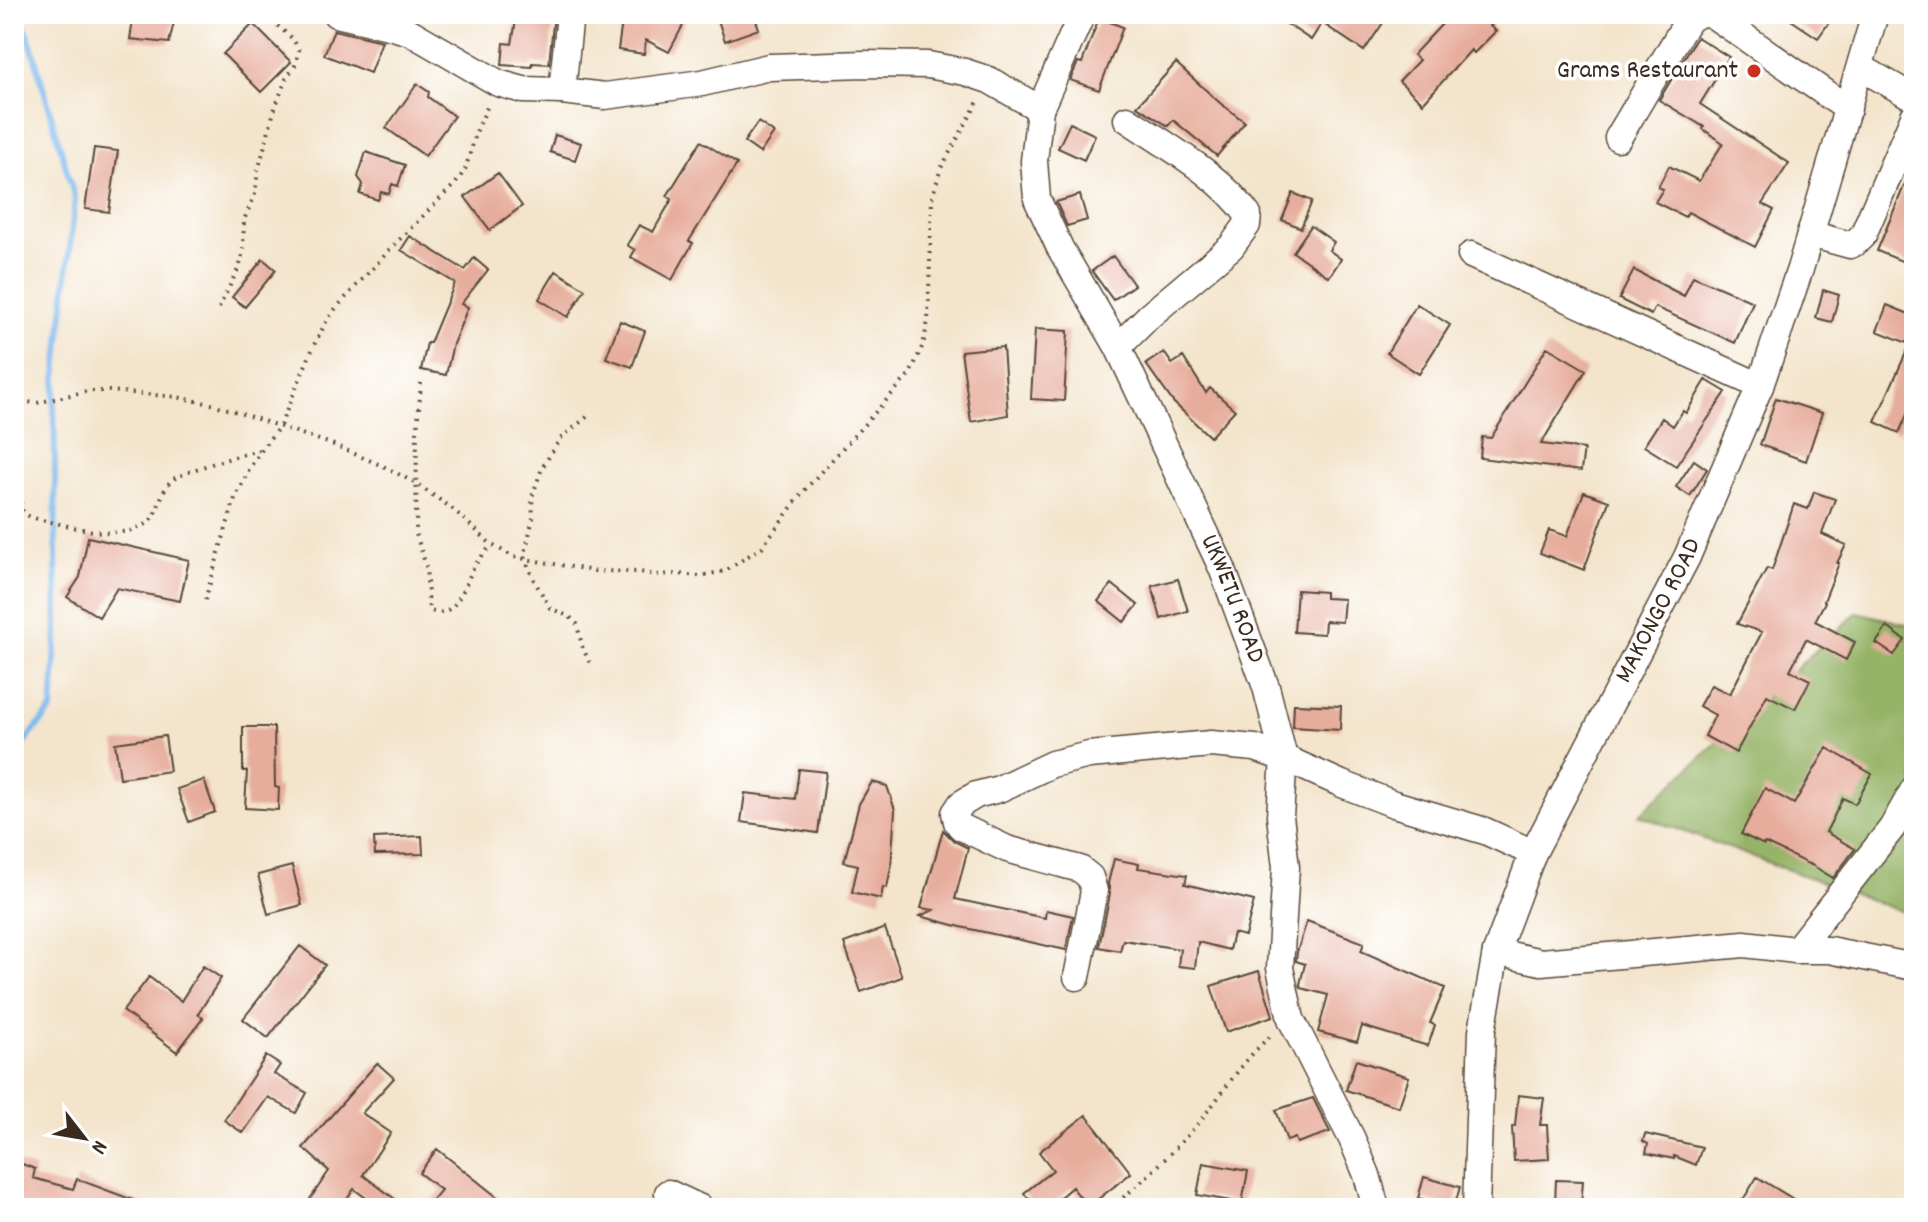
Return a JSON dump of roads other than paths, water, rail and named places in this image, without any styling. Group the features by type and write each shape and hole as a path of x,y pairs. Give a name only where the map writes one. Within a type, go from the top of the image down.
{"street":[{"path":"336,14 410,32 498,83 523,90 605,96 702,83 769,67 928,65 989,80 1040,109"},
{"path":"562,91 570,14"},
{"name":"UKWETU ROAD","path":"1082,14 1040,109 1034,161 1037,199 1060,248 1118,347 1222,568 1266,687 1284,758 1280,816 1286,867 1280,968 1291,1019 1352,1139 1376,1208"},
{"path":"1618,138 1688,20 1699,14"},
{"path":"1709,14 1848,109"},
{"name":"MAKONGO ROAD","path":"1476,1208 1482,1031 1496,952 1533,853 1687,557 1760,386 1810,234 1875,14"},
{"path":"1860,67 1914,98"},
{"path":"1810,234 1850,245 1863,235 1914,116"},
{"path":"1118,347 1149,316 1231,247 1247,225 1248,215 1236,198 1210,176 1127,119"},
{"path":"1471,255 1760,386"},
{"path":"1077,977 1094,891 1090,877 1080,869 1007,849 961,827 955,813 961,804 976,795 999,789 1052,764 1089,755 1211,744 1255,748 1394,804 1485,831 1533,853"},
{"path":"1796,950 1892,828 1914,789"},
{"path":"1496,952 1541,962 1744,944 1829,950 1914,967"},
{"path":"668,1193 700,1208"}],"waterway":[{"path":"14,14 27,30 75,199 54,400 57,628 52,709 14,755"}],"place":[{"name":"Grams Restaurant","path":"1754,71"}]}
